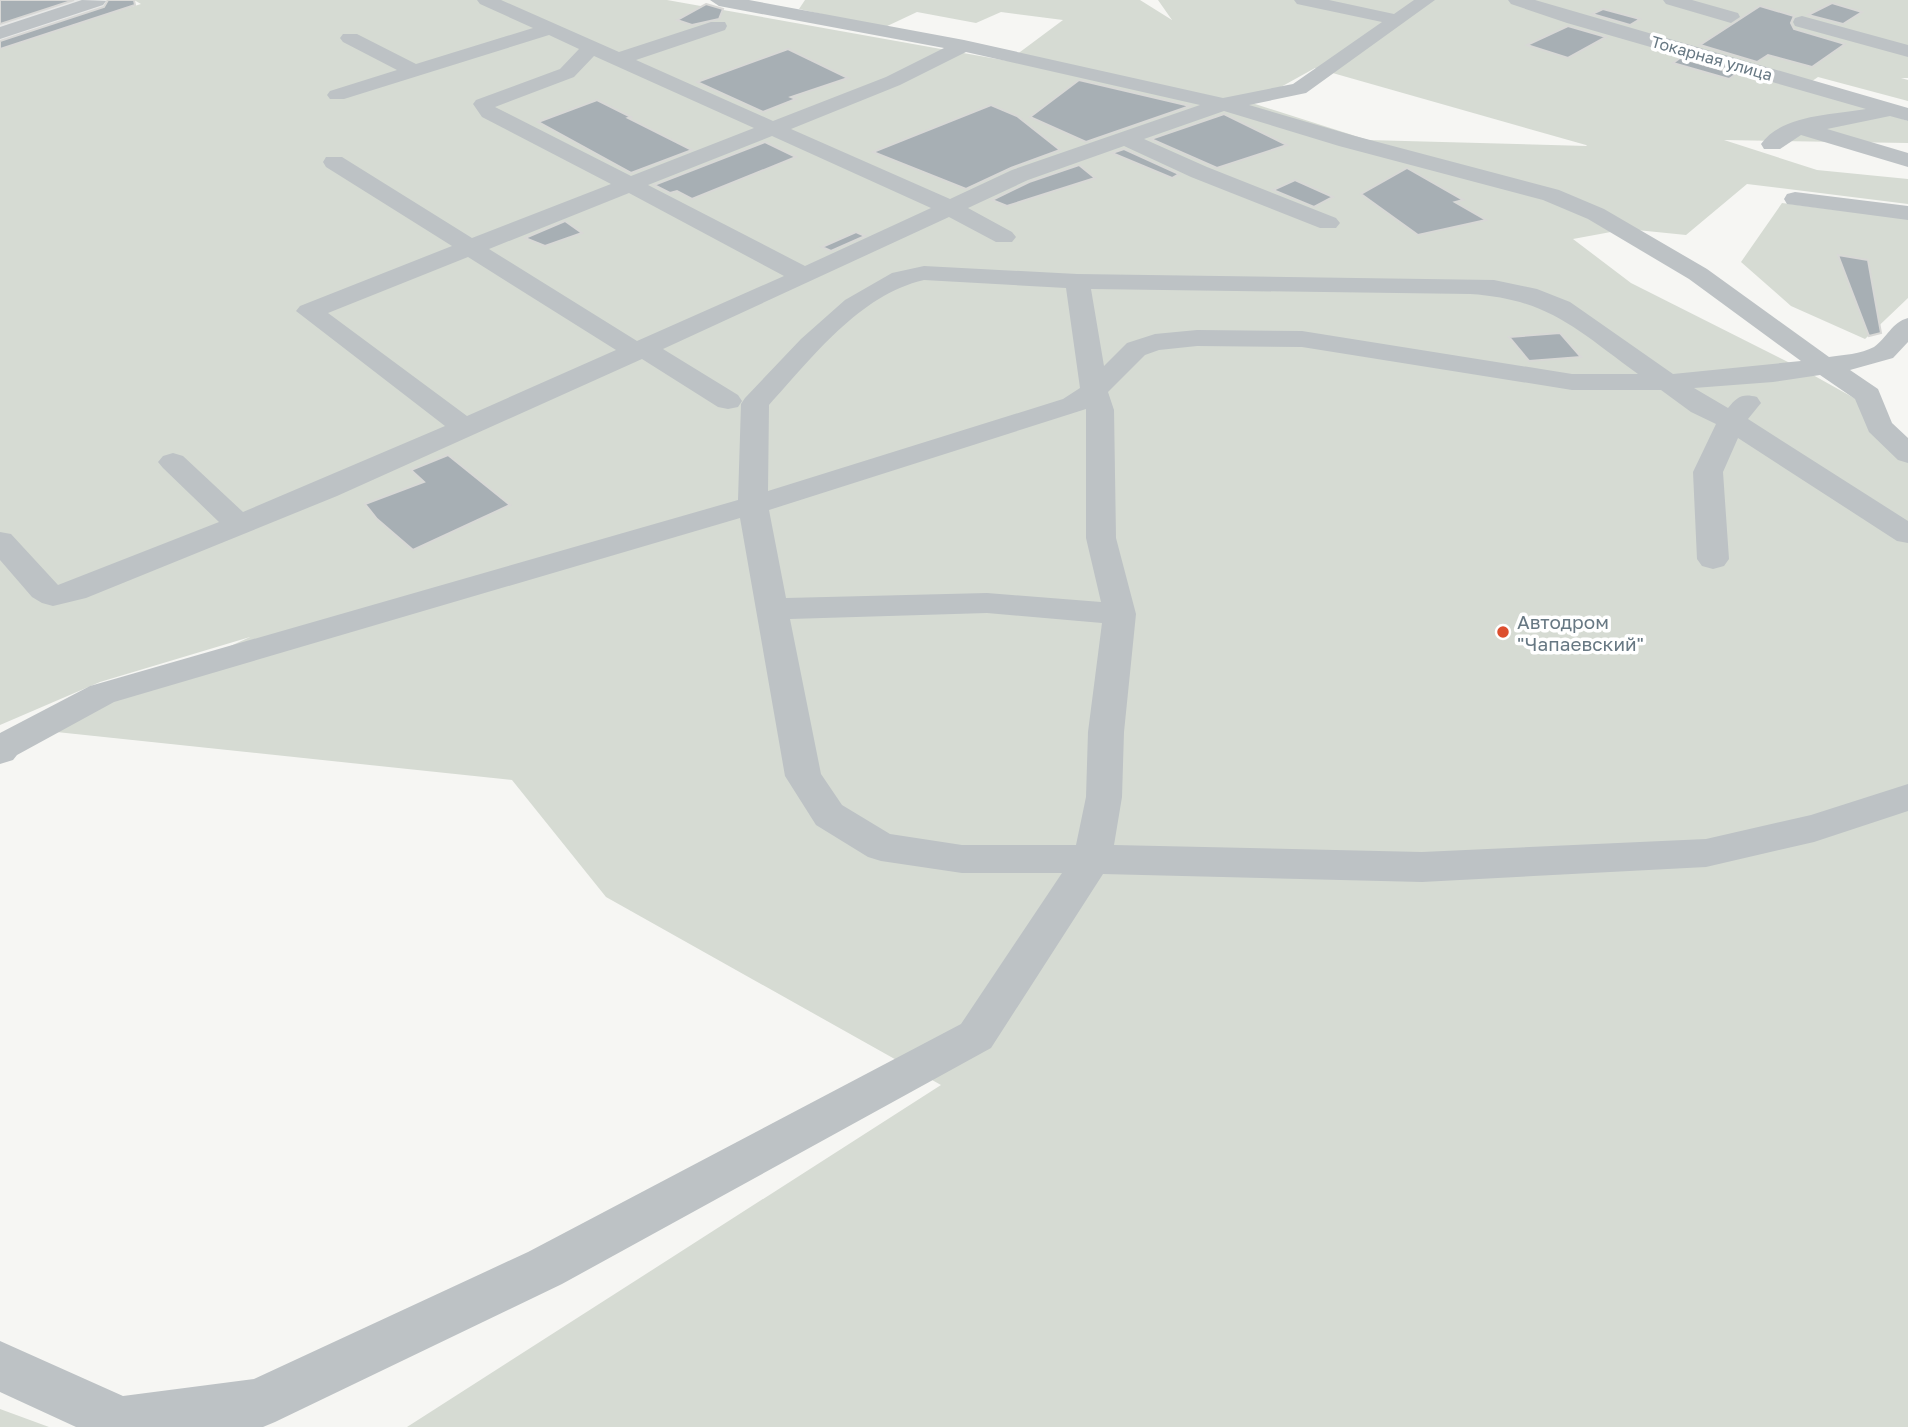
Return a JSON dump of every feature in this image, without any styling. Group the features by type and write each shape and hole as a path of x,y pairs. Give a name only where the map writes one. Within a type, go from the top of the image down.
{"street":[{"path":"0,33 97,1 94,0"},
{"path":"486,0 948,207 1004,237"},
{"path":"719,0 964,46 1223,104 1347,141 1550,195 1596,214 1698,274 1814,368 1868,395 1879,426 1908,454"},
{"path":"1303,0 1397,20"},
{"path":"0,541 43,590 53,596 64,595 326,490 804,276 1020,175 1223,104 1299,89 1426,0"},
{"name":"Токарная улица","path":"1517,0 1574,19 1902,113"},
{"path":"1672,0 1731,17"},
{"path":"1802,22 1908,51"},
{"path":"618,59 718,26"},
{"path":"337,95 550,29"},
{"path":"350,38 414,71"},
{"path":"465,428 309,311 774,129 892,81 964,46"},
{"path":"592,48 567,74 483,104 489,113 804,276"},
{"path":"1772,144 1798,127 1902,113"},
{"path":"1798,127 1908,160"},
{"path":"1123,137 1199,172 1328,223"},
{"path":"334,162 639,350 728,401"},
{"path":"1796,199 1908,213"},
{"path":"1908,534 1732,421 1701,405 1561,307 1539,296 1509,289 1077,281 924,272 906,274 884,285 821,333 755,404 753,505 803,776 829,815 881,847 962,859 1092,859 1422,867 1706,853 1814,828 1908,797"},
{"path":"0,1366 122,1422 262,1416 976,1037 1092,859 1104,797 1105,732 1120,614 1101,538 1100,410 1094,391 1077,281"},
{"path":"0,751 4,746 102,694 753,505 1026,422 1073,405 1094,391 1136,349 1155,342 1197,338 1303,339 1572,382 1670,382 1773,374 1866,359 1884,352 1908,326"},
{"path":"1713,559 1708,472 1732,421 1773,374"},
{"path":"173,462 239,525"},
{"path":"772,609 987,603 1120,614"}],"shaded area":[{"path":"0,0 135,0 0,44"},
{"path":"134,0 667,0 1008,61 1063,20 1001,12 976,23 917,12 883,28 799,9 805,0 1140,0 1172,20 1158,0 1908,0 1908,78 1901,78 1908,80 1908,101 1818,77 1805,86 1908,121 1908,143 1724,140 1817,170 1908,179 1908,204 1747,184 1686,235 1627,229 1573,239 1631,283 1804,370 1872,408 1908,447 1908,1427 407,1427 941,1085 606,897 512,780 47,731 250,637 100,682 0,725 0,47 141,4","holes":["1315,68 1586,145 1368,140 1252,103"]},
{"path":"1782,203 1908,219 1908,298 1865,339 1791,306 1741,262"},
{"path":"0,1409 49,1427 0,1427"}],"building":[{"path":"0,0 74,0 0,24"},
{"path":"108,0 134,0 135,5 0,49 0,41 104,7"},
{"path":"1832,3 1862,12 1843,24 1808,15"},
{"path":"706,4 723,9 719,19 692,25 677,20"},
{"path":"1760,6 1794,16 1791,23 1794,29 1845,44 1812,67 1768,55 1757,62 1700,45"},
{"path":"1603,9 1640,19 1630,25 1592,14"},
{"path":"1568,26 1606,37 1568,58 1527,45"},
{"path":"788,49 848,78 791,97 796,99 763,112 697,82"},
{"path":"1680,58 1736,74 1729,79 1673,63"},
{"path":"1079,80 1190,106 1086,142 1030,117"},
{"path":"597,100 692,150 631,173 538,122"},
{"path":"991,105 1017,116 1060,150 1011,168 966,189 873,152"},
{"path":"1224,114 1287,145 1217,168 1151,139"},
{"path":"765,142 796,157 692,199 677,191 670,193 654,185"},
{"path":"1124,149 1179,174 1172,178 1112,153"},
{"path":"1079,165 1095,178 1007,206 992,200 1029,182"},
{"path":"1407,168 1463,200 1455,202 1486,220 1418,235 1361,194"},
{"path":"1295,180 1333,197 1314,207 1273,190"},
{"path":"565,221 582,233 545,246 525,238"},
{"path":"856,232 865,236 831,251 822,247"},
{"path":"1838,255 1868,260 1881,333 1869,336"},
{"path":"1560,333 1581,357 1529,361 1509,337"},
{"path":"448,455 510,505 413,550 377,519 365,504 424,482 411,470"}],"place":[{"name":"Автодром \"Чапаевский\"","path":"1503,632"}]}
